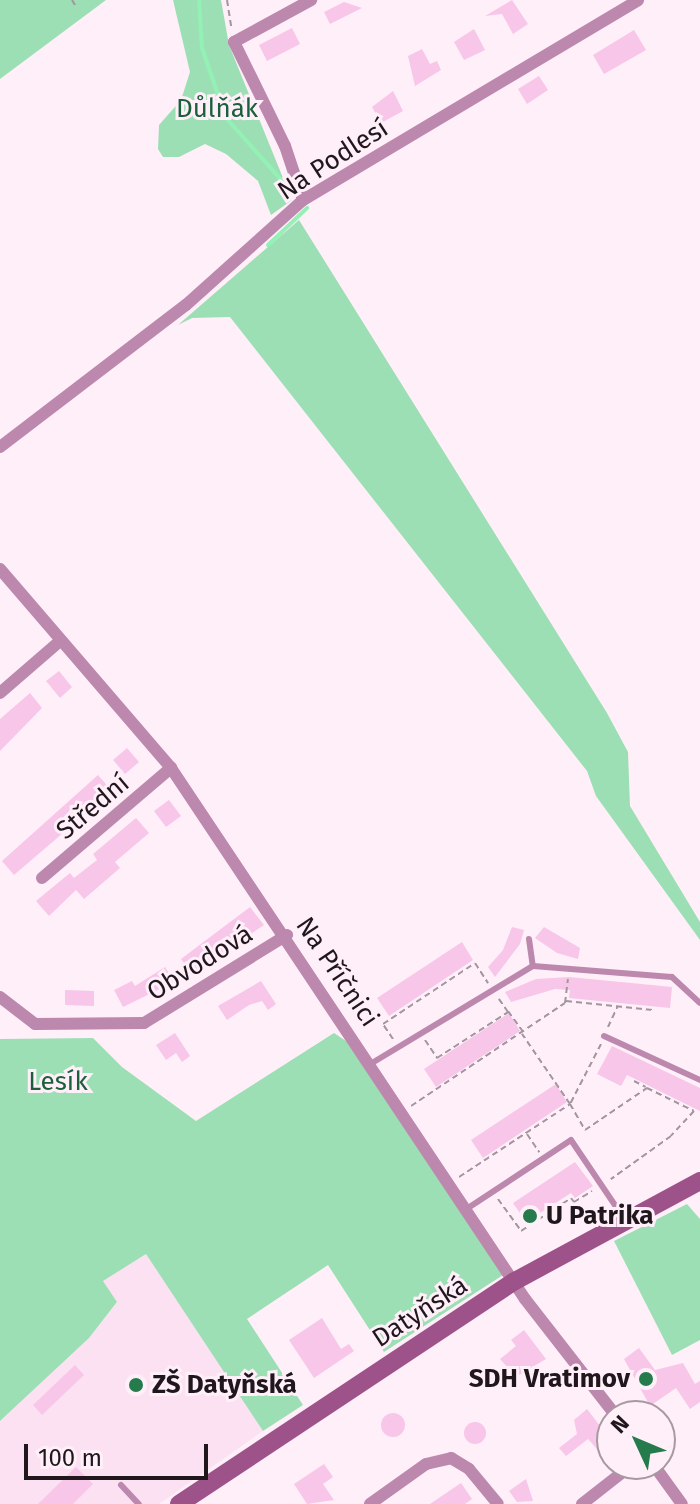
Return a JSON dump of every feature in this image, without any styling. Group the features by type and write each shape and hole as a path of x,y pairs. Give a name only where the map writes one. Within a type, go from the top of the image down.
{"main road":[{"name":"Datyňská","path":"179,1504 515,1281 700,1181"}],"street":[{"path":"303,200 285,146 234,42 311,0"},
{"name":"Na Podlesí","path":"0,447 186,305 303,200 638,0"},
{"name":"Na Příčnici","path":"0,569 171,768 287,935 515,1281 604,1400"},
{"path":"0,693 60,641"},
{"name":"Střední","path":"42,878 171,768"},
{"name":"Obvodová","path":"0,997 35,1024 144,1023 287,935"},
{"path":"370,1504 426,1464 451,1458 469,1469 498,1504"},
{"path":"582,1504 613,1480"},
{"path":"665,1480 682,1504"}],"lane":[{"path":"529,939 533,966"},
{"path":"372,1063 491,988 533,966 672,977 700,1003"},
{"path":"604,1036 700,1080"},
{"path":"468,1208 571,1140 625,1220"},
{"path":"121,1485 139,1504"}],"path":[{"path":"72,0 75,5"},
{"path":"227,0 234,42"},
{"path":"398,1046 383,1024 475,963 585,1130 647,1088"},
{"path":"565,1001 569,967"},
{"path":"404,1111 523,1033 565,1001 653,1010"},
{"path":"451,1183 570,1104 618,1006"},
{"path":"420,1033 437,1058 508,1012"},
{"path":"493,1192 521,1231 571,1198 574,1202 602,1185 671,1136 694,1111 634,1081"},
{"path":"526,1133 543,1159"}],"shaded area":[{"name":"ZŠ Datyňská","path":"146,1254 263,1431 159,1504 0,1504 0,1421 89,1338 117,1303 103,1281"}],"green space":[{"path":"0,0 106,0 0,79"},
{"name":"Důlňák","path":"173,0 221,0 229,45 292,200 271,215 258,181 226,154 205,144 179,157 163,157 158,149 159,125 181,100 190,72"},
{"path":"299,220 607,713 628,752 630,806 700,922 700,940 596,796 587,771 230,317 192,318 178,325"},
{"name":"Lesík","path":"334,1033 346,1041 503,1275 384,1352 328,1265 247,1319 303,1405 263,1431 146,1254 103,1281 117,1302 89,1338 0,1421 0,1039 93,1038 122,1067 196,1121"},
{"path":"687,1204 700,1219 700,1340 672,1355 614,1241"}],"building":[{"path":"512,0 528,24 513,34 502,14 485,16"},
{"path":"344,2 362,8 330,24 324,12"},
{"path":"292,28 300,44 267,61 259,45"},
{"path":"474,29 485,50 464,60 454,42"},
{"path":"634,30 646,50 604,74 593,55"},
{"path":"422,49 430,64 437,61 441,70 415,86 408,56"},
{"path":"539,76 548,90 527,104 518,89"},
{"path":"393,91 403,111 381,123 372,107"},
{"path":"59,671 72,687 60,698 46,681"},
{"path":"30,693 42,708 0,751 0,719"},
{"path":"127,748 139,762 125,774 113,760"},
{"path":"98,775 112,791 14,875 2,861"},
{"path":"169,800 181,816 166,827 154,811"},
{"path":"136,818 149,833 115,862 120,868 84,899 76,890 49,916 36,901 70,873 74,878 97,860 93,854"},
{"path":"250,907 264,925 192,974 181,959"},
{"path":"512,927 524,930 520,944 495,977 488,967 503,950"},
{"path":"544,927 580,948 578,959 557,953 535,938"},
{"path":"462,942 473,960 389,1016 377,998"},
{"path":"165,967 174,982 123,1007 114,990 132,981 135,986"},
{"path":"569,977 672,987 670,1008 569,998 570,990 555,989 511,1002 505,992 536,979"},
{"path":"261,981 276,1004 268,1010 262,1001 249,1005 227,1020 218,1006"},
{"path":"65,990 94,991 94,1006 65,1005"},
{"path":"509,1013 520,1031 436,1087 424,1069"},
{"path":"175,1033 190,1056 182,1062 176,1053 166,1060 156,1045"},
{"path":"612,1046 700,1088 700,1111 627,1075 621,1086 597,1074"},
{"path":"556,1084 567,1102 483,1158 471,1140"},
{"path":"575,1162 593,1186 575,1198 571,1193 526,1222 513,1203"},
{"path":"322,1318 341,1349 349,1344 354,1351 314,1378 289,1340"},
{"path":"524,1330 546,1359 507,1382 502,1375 509,1369 500,1359 516,1346 511,1340"},
{"path":"639,1348 655,1370 683,1363 695,1384 700,1381 700,1402 690,1409 676,1388 659,1400 647,1400 624,1359"},
{"path":"75,1365 84,1375 42,1415 33,1405"},
{"path":"587,1409 596,1421 596,1448 588,1439 566,1456 559,1448 577,1434 574,1420"},
{"path":"393,1413 402,1416 405,1425 402,1434 393,1437 384,1434 381,1425 384,1416"},
{"path":"475,1422 483,1425 486,1433 483,1441 475,1444 467,1441 464,1433 467,1425"},
{"path":"324,1464 333,1477 323,1484 334,1500 307,1504 294,1484"},
{"path":"76,1467 93,1484 73,1504 38,1504"},
{"path":"526,1479 533,1501 517,1502 509,1491"},
{"path":"461,1483 472,1499 465,1504 430,1504"}],"waterway":[{"path":"199,0 202,48 226,118 293,193"},
{"path":"268,245 307,208"}],"place":[{"name":"U Patrika","path":"530,1216"},
{"name":"SDH Vratimov","path":"646,1379"},
{"name":"ZŠ Datyňská","path":"136,1385"}]}
